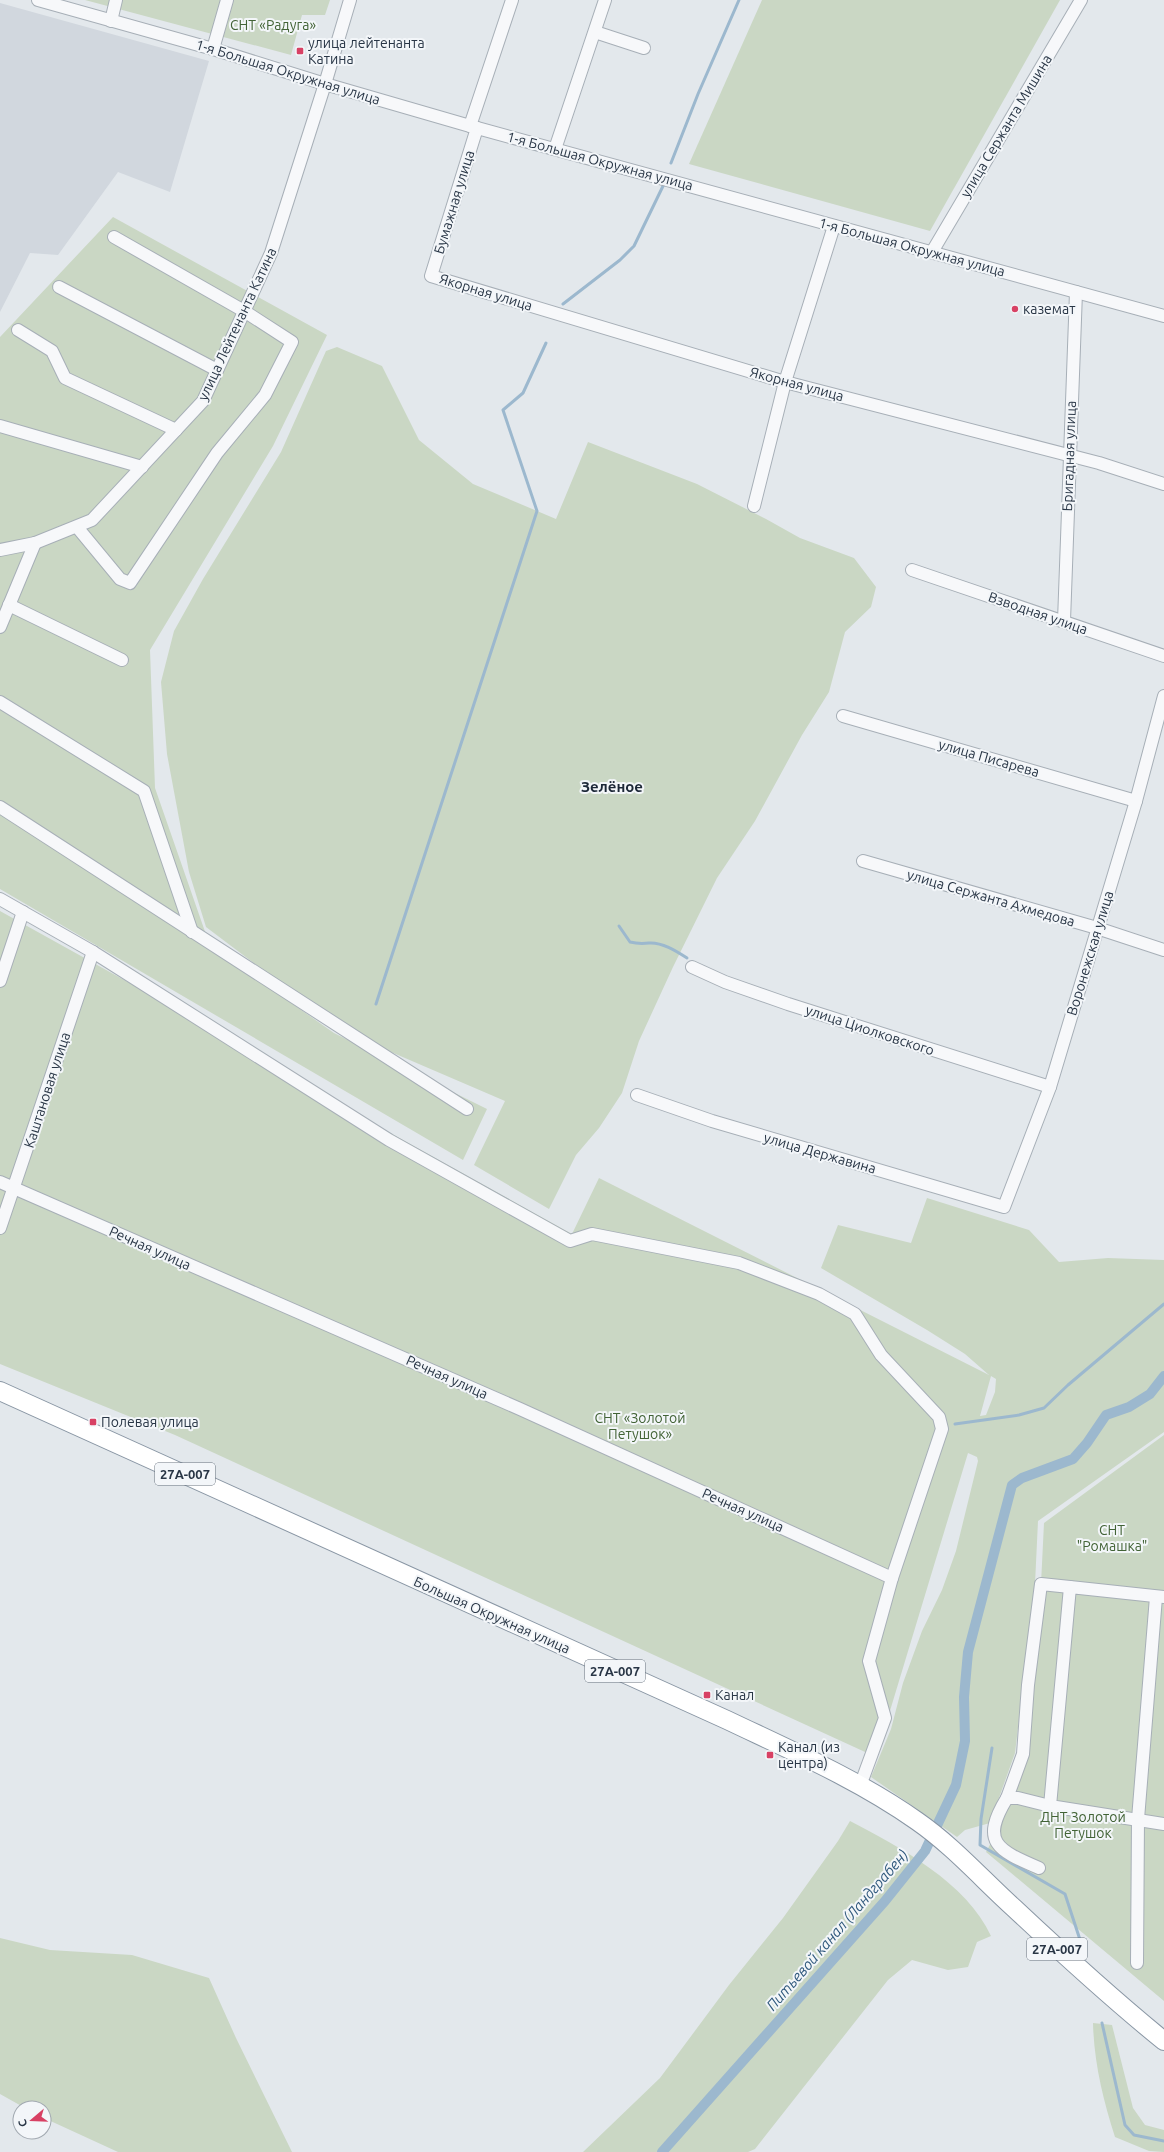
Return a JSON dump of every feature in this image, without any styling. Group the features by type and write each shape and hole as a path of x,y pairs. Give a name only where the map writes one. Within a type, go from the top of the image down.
{"highway":[{"name":"Большая Окружная улица","path":"0,1391 727,1720 822,1765 860,1786 917,1821 955,1852 1082,1973 1164,2041"}],"street":[{"name":"1-я Большая Окружная улица","path":"38,0 214,49 325,84 473,127 1164,316"},
{"path":"111,21 116,0"},
{"path":"214,49 226,0"},
{"name":"улица Лейтенанта Катина","path":"0,550 35,543 92,520 203,401 271,253 350,0"},
{"name":"Бумажная улица","path":"431,276 473,127 512,0"},
{"path":"555,149 605,0"},
{"name":"улица Сержанта Мишина","path":"932,252 1081,0"},
{"path":"595,32 644,48"},
{"path":"754,506 785,382 834,226"},
{"path":"77,527 120,579 130,583 217,453 265,394 292,342 244,311 114,237"},
{"name":"Якорная улица","path":"431,276 785,382 1114,467 1164,484"},
{"path":"59,288 217,370"},
{"name":"Бригадная улица","path":"1064,621 1076,292"},
{"path":"18,330 52,351 65,378 176,430"},
{"path":"0,426 142,467"},
{"path":"0,627 35,543"},
{"name":"Взводная улица","path":"912,570 1164,656"},
{"path":"9,605 122,660"},
{"name":"Воронежская улица","path":"1004,1207 1050,1087 1136,801 1164,696"},
{"path":"0,702 144,791 192,932"},
{"name":"улица Писарева","path":"843,716 1136,801"},
{"path":"0,807 467,1109"},
{"name":"улица Сержанта Ахмедова","path":"863,861 1097,928 1164,950"},
{"path":"0,899 93,952 389,1140 570,1241 592,1234 739,1263 819,1294 856,1314 881,1355 939,1416 942,1422 942,1429 892,1578 869,1661 885,1718 860,1786"},
{"path":"0,981 23,912"},
{"name":"Каштановая улица","path":"0,1228 93,952"},
{"name":"улица Циолковского","path":"692,967 725,982 788,1004 1050,1087"},
{"name":"улица Державина","path":"636,1095 712,1121 1004,1207"},
{"name":"Речная улица","path":"0,1182 520,1409 892,1578"},
{"path":"1039,1868 1018,1859 1001,1848 994,1837 993,1827 1007,1798 1023,1754 1028,1685 1041,1584 1160,1597 1138,1819 1137,1963"},
{"path":"1050,1806 1070,1587"},
{"path":"1007,1798 1018,1798 1050,1806 1164,1824"}],"shaded area":[{"path":"0,3 209,61 170,192 118,172 58,255 30,253 0,312"}],"green space":[{"name":"СНТ «Радуга»","path":"85,0 330,0 325,15 302,15 291,55"},
{"path":"762,0 1060,0 930,231 689,164"},
{"path":"113,217 327,335 273,446 150,650 155,788 210,946 334,1033 487,1109 463,1160 0,889 0,337"},
{"path":"337,347 382,366 419,440 473,484 556,519 588,442 697,484 800,538 854,558 876,587 871,607 845,632 829,692 802,735 755,821 717,878 673,967 639,1041 622,1093 599,1128 576,1155 549,1209 474,1165 505,1101 391,1052 346,1028 287,988 206,927 189,872 167,754 161,682 174,631 203,579 281,452 326,351"},
{"name":"СНТ «Золотой Петушок»","path":"0,911 225,1036 288,1076 572,1234 599,1178 989,1375 965,1354 821,1268 838,1225 911,1243 927,1198 1029,1230 1059,1262 1108,1258 1164,1260 1164,1432 1038,1521 1035,1584 1015,1753 990,1823 965,1830 957,1837 871,1777 891,1729 903,1683 922,1631 942,1590 956,1551 978,1461 977,1457 968,1453 876,1757 175,1435 0,1364","holes":["991,1376 996,1379 995,1392 986,1415 980,1416"]},
{"name":"ДНТ Золотой Петушок","path":"1164,1435 1164,2001 986,1852 994,1837 1020,1754 1041,1584 1044,1523"},
{"path":"850,1821 890,1842 930,1868 966,1899 980,1917 991,1936 977,1942 968,1967 948,1970 912,1960 888,1980 755,2149 748,2152 583,2152 660,2078 729,1985 783,1918 838,1841"},
{"path":"0,1938 50,1950 132,1955 209,1978 236,2038 292,2152 118,2152 52,2122 52,2100 12,2101 0,2094"},
{"path":"1093,2023 1112,2025 1133,2108 1145,2125 1164,2130 1164,2152 1149,2151 1115,2137 1100,2081 1095,2052"}],"waterway":[{"path":"671,163 698,94 739,0"},
{"path":"563,304 620,260 634,246 664,184"},
{"path":"376,1004 537,511 503,410 523,393 546,343"},
{"path":"619,926 630,942 640,944 659,944 687,958"},
{"path":"955,1424 1019,1415 1044,1408 1068,1385 1164,1304"},
{"name":"Питьевой канал (Ландграбен)","path":"662,2152 885,1901 925,1851 956,1785 965,1741 964,1697 968,1652 1012,1485 1022,1478 1073,1459 1087,1443 1106,1415 1129,1407 1150,1394 1164,1376"},
{"path":"992,1748 981,1819 980,1845 1065,1894 1085,1955"},
{"path":"1102,2023 1125,2125 1134,2135 1164,2141"}],"place":[{"name":"улица лейтенанта Катина","path":"300,51"},
{"name":"каземат","path":"1015,309"},
{"name":"Полевая улица","path":"93,1422"},
{"name":"Канал","path":"707,1695"},
{"name":"Канал (из центра)","path":"770,1755"}],"district":[{"name":"Зелёное","path":"612,786"}],"park label":[{"name":"СНТ \"Ромашка\"","path":"1112,1538"}]}
